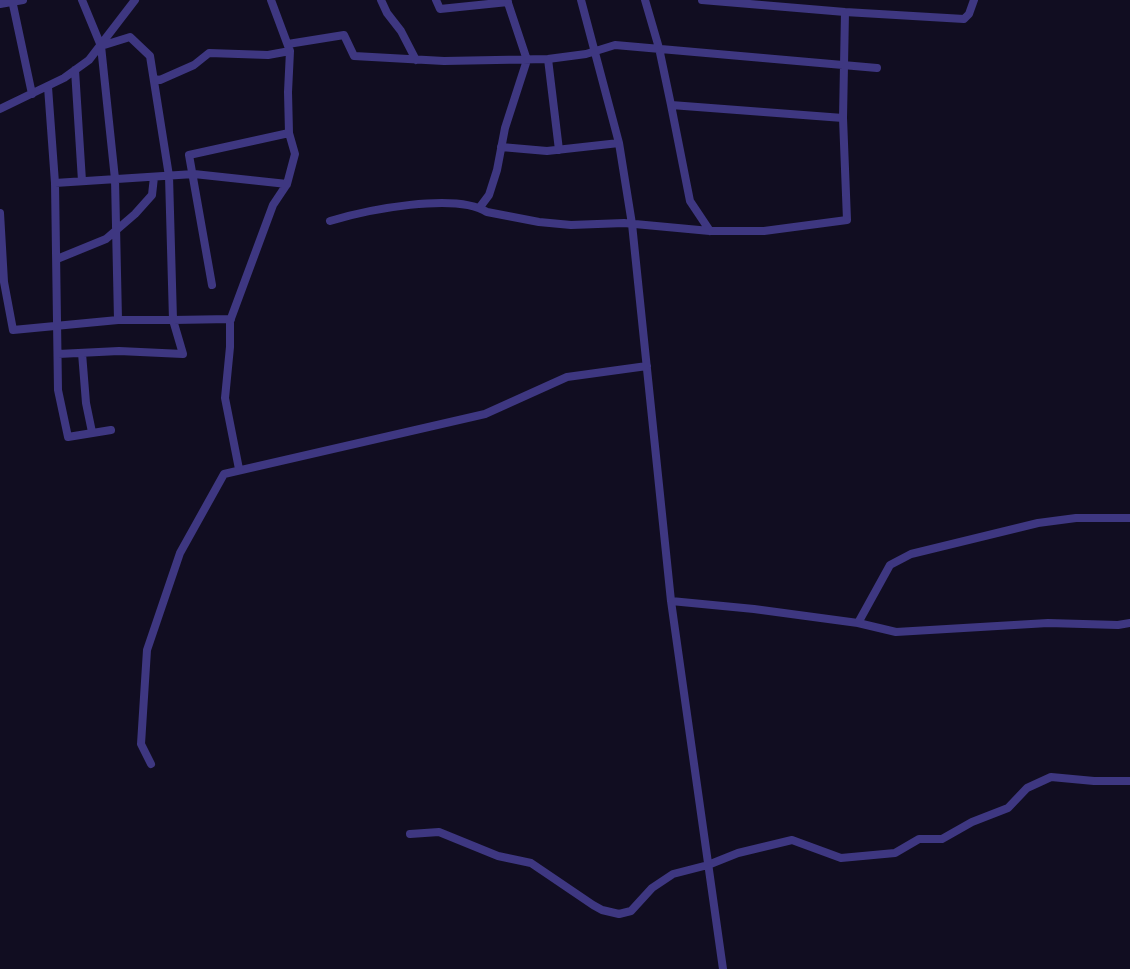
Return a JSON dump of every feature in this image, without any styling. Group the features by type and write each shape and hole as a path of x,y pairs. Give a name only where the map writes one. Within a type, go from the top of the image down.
{"street":[{"path":"0,4 23,0"},
{"path":"82,0 101,46 115,179 118,320"},
{"path":"0,109 48,87 89,60 135,0"},
{"path":"239,470 225,398 231,319 273,205 287,184 295,154 290,133 289,48 271,0"},
{"path":"381,0 387,14 401,31 416,60"},
{"path":"436,0 440,9 507,1 527,60 505,128 497,170 489,195 480,207"},
{"path":"581,0 619,143 633,224 671,600 723,969"},
{"path":"645,0 659,48 690,201 710,231"},
{"path":"702,0 964,20 974,0"},
{"path":"12,1 32,94"},
{"path":"330,220 380,209 450,202 538,222 571,225 633,224 710,231 764,231 847,220 843,118 845,12"},
{"path":"154,79 160,80 194,65 210,53 268,55 344,35 354,56 416,60 548,59 594,52 615,45 877,68"},
{"path":"58,354 119,351 183,354 173,320 169,176 150,56 130,37 101,46"},
{"path":"548,59 560,150"},
{"path":"75,70 82,181"},
{"path":"48,87 55,183 58,390 68,437 111,430"},
{"path":"671,105 843,118"},
{"path":"212,285 189,155 290,133"},
{"path":"501,147 547,151 619,143"},
{"path":"55,183 194,174 287,184"},
{"path":"57,259 106,239 135,214 152,195 154,177"},
{"path":"0,213 4,282 13,330 118,320 231,319"},
{"path":"82,353 86,402 92,432"},
{"path":"151,764 141,744 147,650 180,553 224,474 485,414 567,377 646,366"},
{"path":"858,623 890,565 911,554 1038,523 1076,518 1130,518"},
{"path":"671,600 858,623 896,632 1048,623 1118,625 1130,623"},
{"path":"410,834 439,831 498,856 531,863 593,905 618,914 631,910 652,888 673,873 708,865 738,853 792,840 841,858 895,853 919,839 942,839 972,822 1008,808 1027,788 1051,777 1094,781 1130,781"}]}
